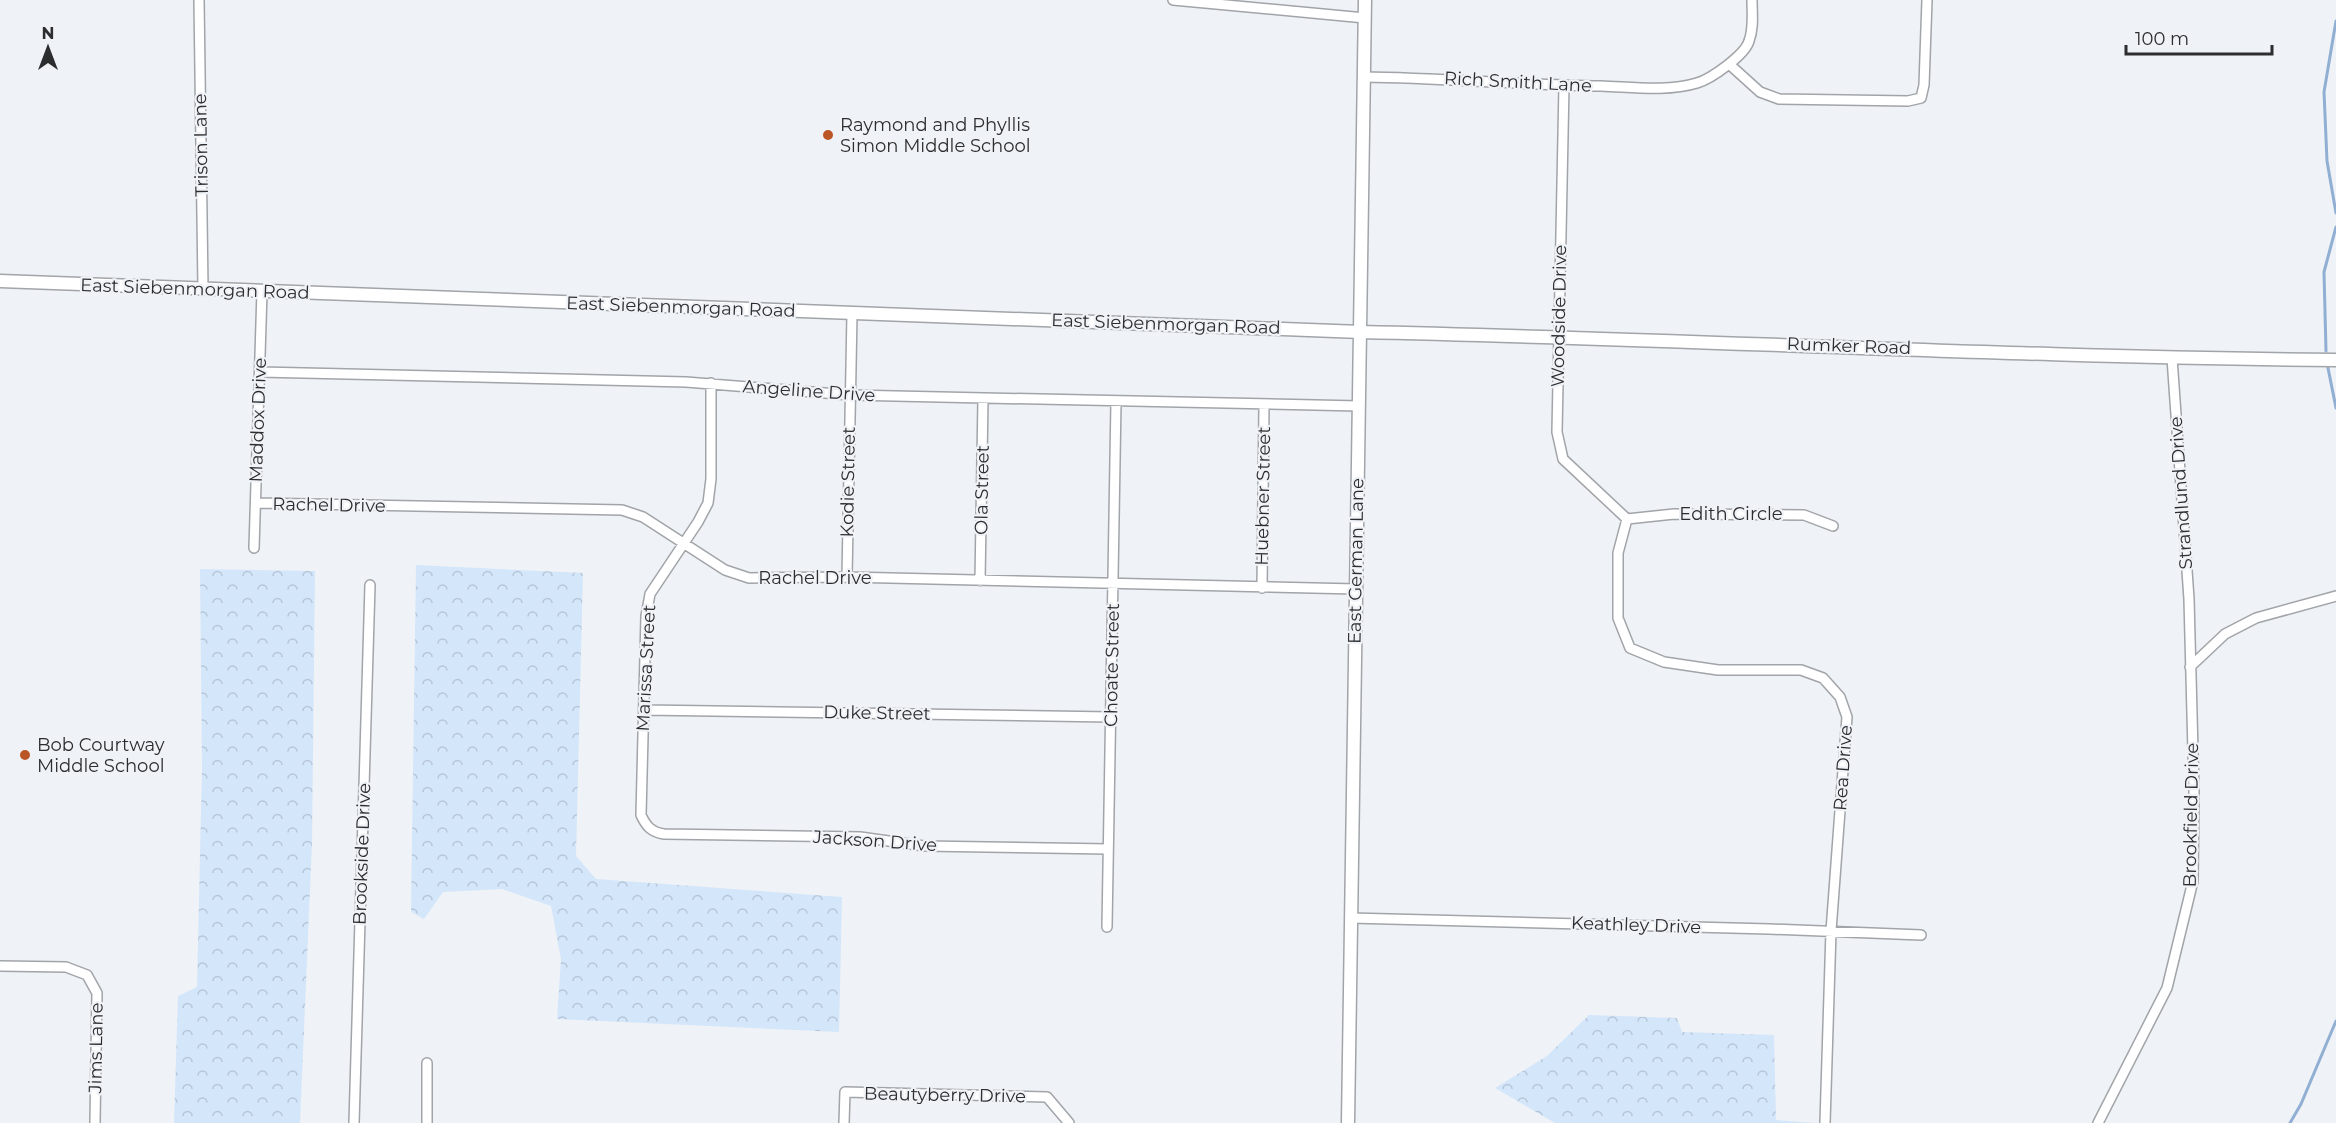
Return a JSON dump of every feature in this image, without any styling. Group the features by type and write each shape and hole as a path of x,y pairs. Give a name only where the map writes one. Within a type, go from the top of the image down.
{"street":[{"name":"Trison Lane","path":"199,0 203,289"},
{"path":"1173,0 1365,18"},
{"name":"East German Lane","path":"1348,1123 1365,0"},
{"name":"Rich Smith Lane","path":"1364,77 1564,86 1672,88 1699,83 1729,64 1748,44 1752,33 1752,0"},
{"path":"1729,64 1760,92 1779,99 1908,101 1921,98 1927,0"},
{"name":"Woodside Drive","path":"1564,86 1557,432 1563,459 1627,519"},
{"name":"East Siebenmorgan Road","path":"0,281 1361,332"},
{"name":"Maddox Drive","path":"255,548 262,291"},
{"name":"Kodie Street","path":"847,578 852,314"},
{"name":"Rumker Road","path":"1361,332 1558,336 2172,358 2336,360"},
{"name":"Strandlund Drive","path":"2172,358 2189,599 2189,628"},
{"name":"Angeline Drive","path":"260,372 711,383 850,395 1359,406"},
{"name":"Marissa Street","path":"645,825 641,815 646,616 650,594 708,503 711,478 711,383"},
{"name":"Ola Street","path":"980,581 984,399"},
{"name":"Choate Street","path":"1107,927 1116,402"},
{"name":"Huebner Street","path":"1262,588 1264,405"},
{"name":"Rachel Drive","path":"256,503 622,510 643,517 725,570 749,578 1356,589"},
{"name":"Edith Circle","path":"1627,519 1674,514 1804,515 1833,526"},
{"name":"Rea Drive","path":"1627,519 1618,553 1618,618 1630,648 1664,662 1718,670 1801,670 1823,678 1840,697 1847,717 1831,931 1824,1123"},
{"name":"Brookside Drive","path":"354,1123 370,585"},
{"path":"2190,667 2225,634 2256,618 2336,596"},
{"name":"Brookfield Drive","path":"2098,1123 2167,988 2193,881 2194,790 2189,628"},
{"name":"Duke Street","path":"644,710 1111,717"},
{"name":"Jackson Drive","path":"645,825 654,832 664,834 860,837 924,846 1108,849"},
{"name":"Keathley Drive","path":"1350,918 1831,931 1921,936"},
{"name":"Jims Lane","path":"0,966 66,968 87,975 97,993 95,1123"},
{"path":"427,1063 427,1123"},
{"name":"Beautyberry Drive","path":"844,1123 845,1092 1047,1097 1069,1123"}],"green space":[{"path":"416,565 583,573 576,856 596,879 842,897 839,1032 557,1019 561,959 551,906 502,889 443,892 424,919 411,912"},
{"path":"200,569 315,571 312,843 300,1123 174,1123 178,996 197,987 202,768"},
{"path":"1589,1015 1677,1018 1682,1032 1774,1035 1776,1120 1817,1123 1555,1123 1495,1088 1547,1056"}],"waterway":[{"path":"2336,21 2324,92 2327,161 2336,213"},
{"path":"2326,351 2324,272 2336,227"},
{"path":"2328,368 2336,408"},
{"path":"2290,1123 2301,1104 2336,1021"}],"place":[{"name":"Raymond and Phyllis Simon Middle School","path":"828,135"},
{"name":"Bob Courtway Middle School","path":"25,755"}]}
